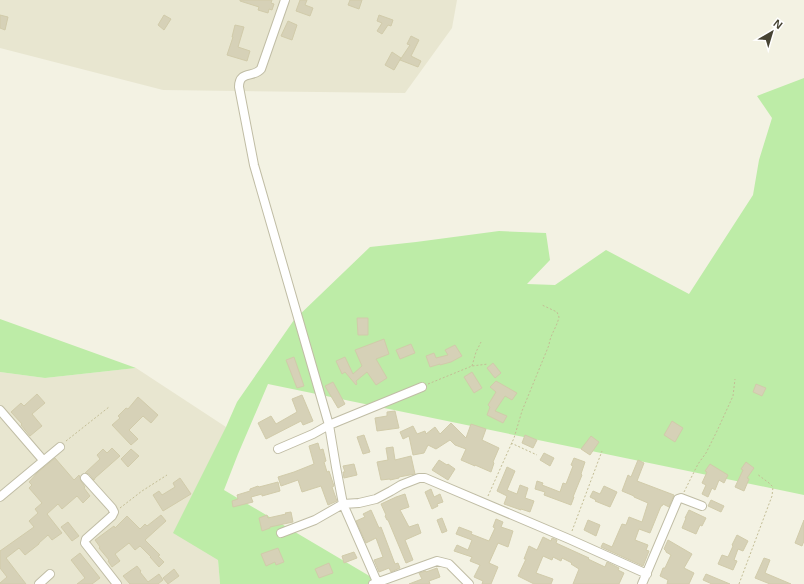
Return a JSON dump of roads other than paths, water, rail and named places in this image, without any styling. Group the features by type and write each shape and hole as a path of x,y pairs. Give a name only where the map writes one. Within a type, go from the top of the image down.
{"street":[{"path":"285,0 261,69 258,72 248,74 243,77 239,82 239,87 254,165 329,425 343,504 376,583 436,561 449,564 468,584"},
{"path":"278,449 313,434 329,425 422,387"},
{"path":"0,410 43,460"},
{"path":"0,497 60,447"},
{"path":"85,478 114,512 112,516 86,539 85,543 117,584"},
{"path":"281,533 315,520 343,504 359,503 376,499 401,485 420,478 425,478 570,539 647,574"},
{"path":"642,584 678,499 681,498 702,506"},
{"path":"38,584 50,574"}]}
